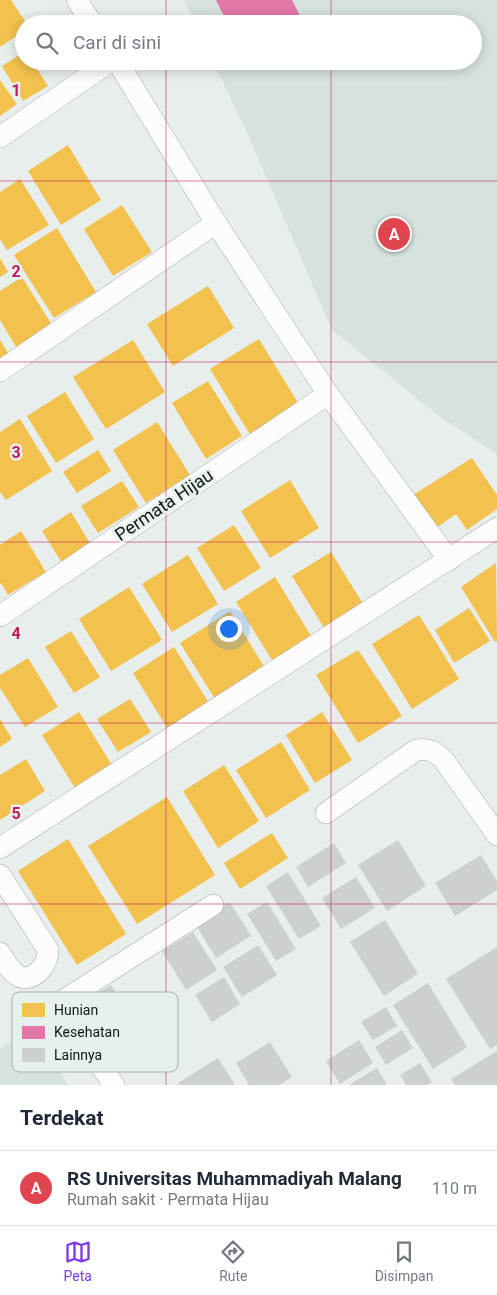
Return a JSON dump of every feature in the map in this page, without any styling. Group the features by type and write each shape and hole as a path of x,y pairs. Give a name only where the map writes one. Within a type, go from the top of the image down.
{"street":[{"path":"77,0 86,15"},
{"path":"0,137 97,70"},
{"path":"122,70 216,224 328,394 449,560"},
{"path":"0,371 216,224"},
{"name":"Permata Hijau","path":"0,616 328,394"},
{"path":"0,848 497,528"},
{"path":"326,813 416,750 425,749 434,752 443,759 497,835"},
{"path":"0,875 48,950 48,958 44,967 38,973 28,978 22,978 10,969 0,953"},
{"path":"77,992 214,905"},
{"path":"105,1072 114,1085"}],"shaded area":[{"path":"184,0 497,0 497,454 435,413 332,330 249,137 217,70 482,70 482,15 191,15"},
{"path":"12,1041 12,1072 60,1072 68,1085 0,1085 0,1048"}],"building: Hunian":[{"path":"0,0 11,0 21,15 15,15 15,37 0,47"},
{"path":"15,58 15,70 38,70 48,86 23,101 2,66"},
{"path":"0,80 17,104 0,116"},
{"path":"68,145 101,200 61,225 28,171"},
{"path":"20,179 49,225 7,250 0,239 0,192"},
{"path":"122,205 152,252 113,276 84,229"},
{"path":"57,228 96,292 54,318 14,255"},
{"path":"0,258 8,272 0,277"},
{"path":"22,277 52,325 16,347 0,320 0,291"},
{"path":"208,286 234,328 173,366 147,324"},
{"path":"259,339 300,406 251,436 210,369"},
{"path":"0,340 8,353 0,359"},
{"path":"133,340 165,392 106,429 73,377"},
{"path":"208,381 242,436 206,459 172,403"},
{"path":"65,392 94,439 56,463 27,416"},
{"path":"20,419 52,471 6,500 0,492 0,432"},
{"path":"157,422 190,475 146,503 113,450"},
{"path":"98,450 111,471 77,493 63,472"},
{"path":"472,458 497,495 497,509 467,530 456,514 436,528 413,495"},
{"path":"290,480 319,528 270,558 241,511"},
{"path":"122,481 139,507 98,533 81,506"},
{"path":"71,512 93,548 64,566 42,531"},
{"path":"234,525 261,568 224,591 197,548"},
{"path":"21,531 46,572 8,595 0,582 0,545"},
{"path":"331,552 365,607 326,631 292,576"},
{"path":"188,555 218,604 172,632 142,584"},
{"path":"496,563 497,641 495,642 461,587"},
{"path":"275,577 311,636 272,660 236,602"},
{"path":"129,587 162,640 111,671 79,619"},
{"path":"469,608 490,641 454,663 435,630"},
{"path":"230,611 265,668 215,699 180,643"},
{"path":"419,615 459,679 412,709 372,644"},
{"path":"71,631 100,677 74,693 45,647"},
{"path":"174,647 212,708 171,734 133,673"},
{"path":"358,650 402,716 358,743 316,675"},
{"path":"28,658 58,707 25,727 0,688 0,675"},
{"path":"130,699 151,732 118,752 97,719"},
{"path":"79,712 112,765 75,788 42,735"},
{"path":"322,712 352,760 315,783 286,735"},
{"path":"0,719 12,739 0,747"},
{"path":"281,742 310,790 266,818 236,770"},
{"path":"26,759 45,791 0,820 0,775"},
{"path":"224,765 259,821 218,848 183,791"},
{"path":"167,797 215,875 137,924 88,846"},
{"path":"272,833 288,858 240,889 224,863"},
{"path":"68,839 126,934 77,965 18,871"}],"building: Kesehatan":[{"path":"216,0 292,0 300,15 224,15"}],"building: Lainnya":[{"path":"398,840 426,886 387,911 358,865"},
{"path":"334,843 346,863 308,887 296,867"},
{"path":"481,855 497,881 497,890 455,916 435,883"},
{"path":"288,872 321,926 299,939 266,886"},
{"path":"356,877 375,908 341,929 322,898"},
{"path":"230,902 251,936 216,958 195,924"},
{"path":"267,902 296,949 276,961 247,914"},
{"path":"385,920 418,974 384,996 350,942"},
{"path":"193,932 217,970 186,990 162,951"},
{"path":"258,945 277,975 242,997 223,967"},
{"path":"497,947 497,1045 490,1049 446,979"},
{"path":"224,977 240,1004 212,1022 195,995"},
{"path":"428,983 467,1047 433,1069 393,1005"},
{"path":"111,985 115,992 100,992"},
{"path":"386,1007 397,1026 373,1040 361,1022"},
{"path":"402,1030 413,1048 386,1065 375,1047"},
{"path":"359,1040 373,1063 340,1084 326,1061"},
{"path":"270,1042 292,1077 279,1085 249,1085 236,1063"},
{"path":"497,1051 497,1085 455,1085 451,1079"},
{"path":"218,1058 235,1085 179,1085 178,1083"},
{"path":"420,1063 432,1082 427,1085 406,1085 400,1075"},
{"path":"377,1068 387,1085 349,1085"}],"place":[{"name":"RS Universitas Muhammadiyah Malang","path":"394,234"}]}
